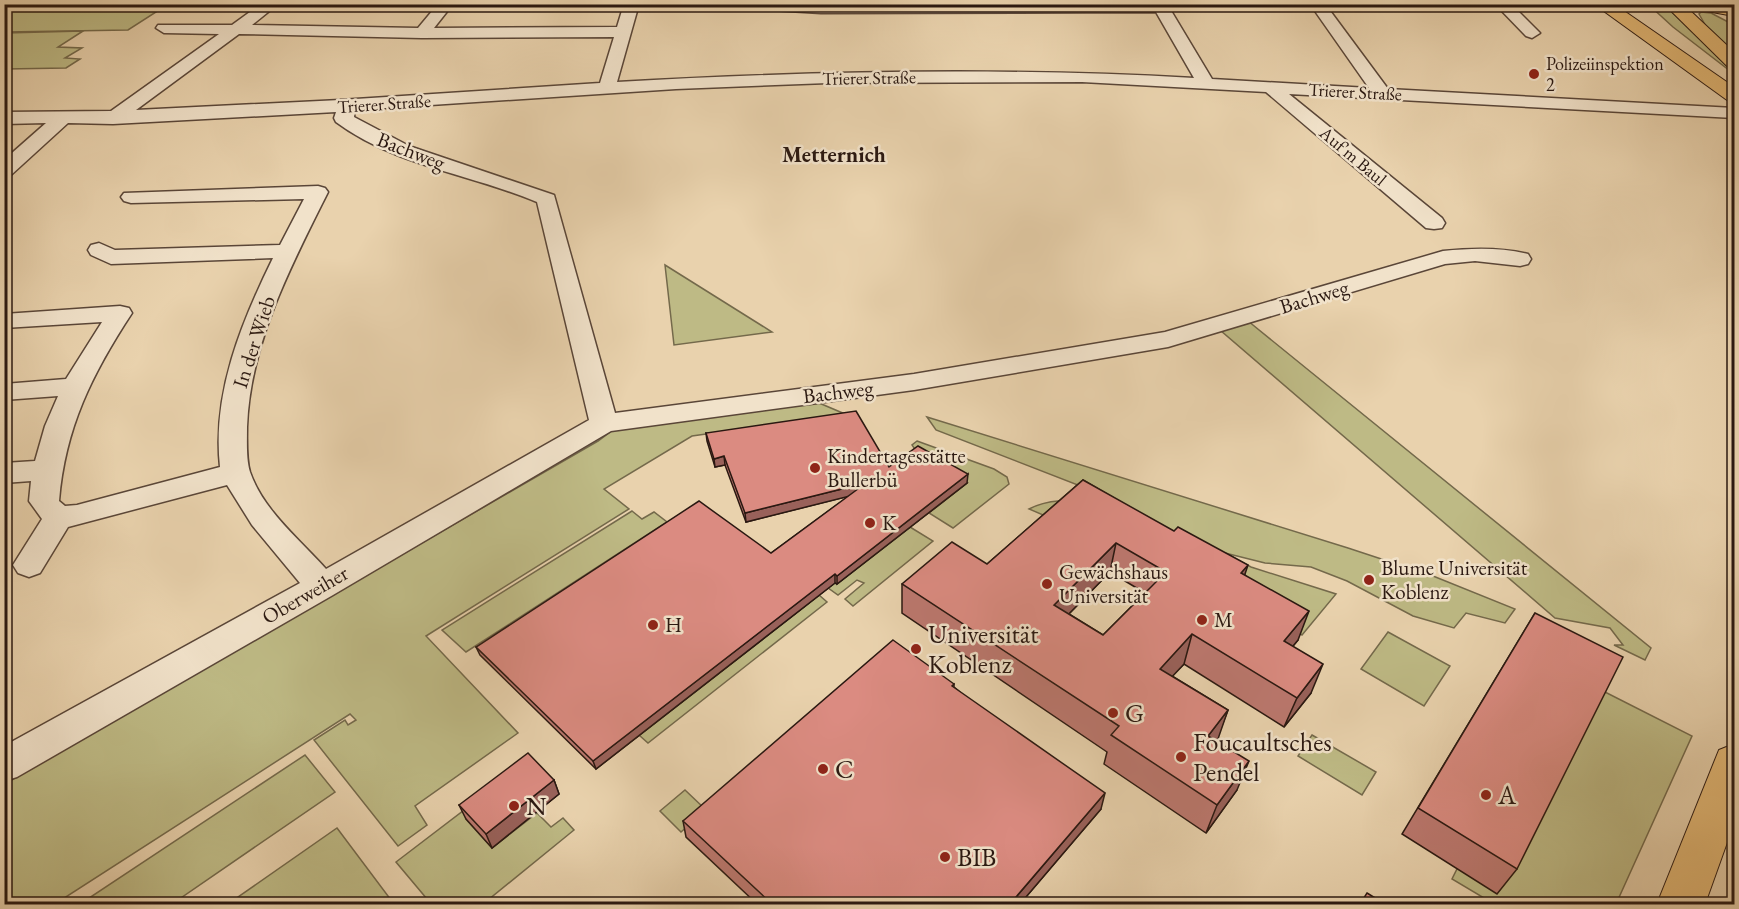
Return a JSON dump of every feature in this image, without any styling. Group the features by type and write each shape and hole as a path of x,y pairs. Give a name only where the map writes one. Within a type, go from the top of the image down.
{"main road":[{"path":"1602,4 1734,96"},
{"path":"1632,4 1734,82"},
{"path":"1672,4 1734,62"},
{"path":"1695,4 1734,11"},
{"path":"1681,904 1734,764"}],"street":[{"path":"113,118 271,4"},
{"path":"422,33 446,4"},
{"path":"607,88 632,4"},
{"path":"739,4 821,8 995,5 1160,6 1206,84"},
{"path":"1317,4 1382,93"},
{"path":"1502,4 1532,33"},
{"path":"164,28 422,33 622,32"},
{"name":"Trierer Straße","path":"4,118 113,118 346,107 607,88 786,79 987,76 1082,76 1734,112"},
{"name":"Auf'm Baul","path":"1271,88 1434,223"},
{"name":"Bachweg","path":"346,107 344,118 378,139 533,192 547,199 603,423 914,382 1168,339 1443,258 1475,254 1520,259"},
{"path":"4,171 62,118"},
{"name":"In der Wieb","path":"131,197 318,192 287,251 253,335 240,378 233,428 236,472 252,502 271,528 322,586"},
{"path":"99,250 111,257 287,251"},
{"path":"4,321 120,313 74,387 56,432 44,501 49,509 59,517 77,516 103,510 236,472"},
{"path":"4,392 74,387"},
{"name":"Oberweiher","path":"4,765 322,586 603,423"},
{"path":"4,473 48,470"},
{"path":"29,565 59,517"}],"shaded area":[{"path":"4,5 167,5 128,30 5,32"},
{"path":"1649,5 1662,5 1668,8 1734,70 1734,74 1673,27"},
{"path":"1701,12 1711,13 1734,25 1734,55 1711,35 1699,14"},
{"path":"83,31 58,47 82,48 65,58 80,59 66,68 5,69 5,33"},
{"path":"665,265 772,332 674,345"},
{"path":"1248,321 1651,648 1645,660 1614,645 1623,645 1610,628 1555,618 1220,330"},
{"path":"812,400 845,414 692,436 604,489 629,509 426,636 518,733 415,806 427,825 398,846 314,740 345,720 348,725 356,720 350,714 55,904 15,904 7,889 5,890 5,785 15,778 598,441 613,430"},
{"path":"927,417 1348,548 1433,576 1515,609 1505,623 1466,613 1454,628 1413,616 1347,581 1311,567 1265,563 1225,553 1251,567 1336,594 1302,635 1241,600 1029,509 1061,501 1119,501 936,430"},
{"path":"917,441 994,469 1007,477 1009,484 953,528 929,513 967,483 918,454 912,445"},
{"path":"632,511 642,519 654,512 667,522 466,652 442,630"},
{"path":"910,527 933,541 853,606 845,599 864,583 857,580 838,595 796,565"},
{"path":"819,595 827,602 648,743 639,735"},
{"path":"1388,632 1450,666 1424,706 1361,669"},
{"path":"1601,690 1692,736 1616,904 1494,904 1452,879 1457,869"},
{"path":"1312,735 1376,772 1362,795 1298,756"},
{"path":"305,755 335,792 172,904 80,904"},
{"path":"527,762 466,819 492,848 537,813 551,827 563,818 574,830 483,904 422,904 427,899 396,862"},
{"path":"685,790 706,810 681,832 660,811"},
{"path":"337,828 394,904 228,904"}],"building":[{"name":"H","path":"856,411 889,467 918,446 968,474 593,761 476,647 699,501 771,553 866,483 745,513 724,456 714,459 706,433"},
{"path":"1083,480 1174,531 1178,527 1248,565 1241,573 1309,611 1284,641 1323,664 1297,698 1192,634 1160,669 1228,710 1208,736 1249,761 1217,805 1111,735 1119,726 902,584 952,542 987,564","holes":["1116,543 1166,572 1103,635 1054,605"]},
{"name":"A","path":"1535,613 1623,657 1517,869 1418,808"},
{"path":"893,640 954,684 952,686 1105,793 1010,904 772,904 683,821"},
{"path":"528,753 554,780 486,834 459,805"},
{"path":"1367,893 1385,904 1360,904"}],"place":[{"name":"Polizeiinspektion 2","path":"1534,74"},
{"name":"Kindertagesstätte Bullerbü","path":"815,468"},
{"name":"K","path":"870,523"},
{"name":"Blume Universität Koblenz","path":"1369,580"},
{"name":"Gewächshaus Universität","path":"1047,584"},
{"name":"M","path":"1202,620"},
{"name":"H","path":"653,625"},
{"name":"Universität Koblenz","path":"916,649"},
{"name":"G","path":"1113,713"},
{"name":"Foucaultsches Pendel","path":"1181,757"},
{"name":"C","path":"823,769"},
{"name":"A","path":"1486,795"},
{"name":"N","path":"514,806"},
{"name":"BIB","path":"945,857"}],"district":[{"name":"Metternich","path":"834,154"}]}
